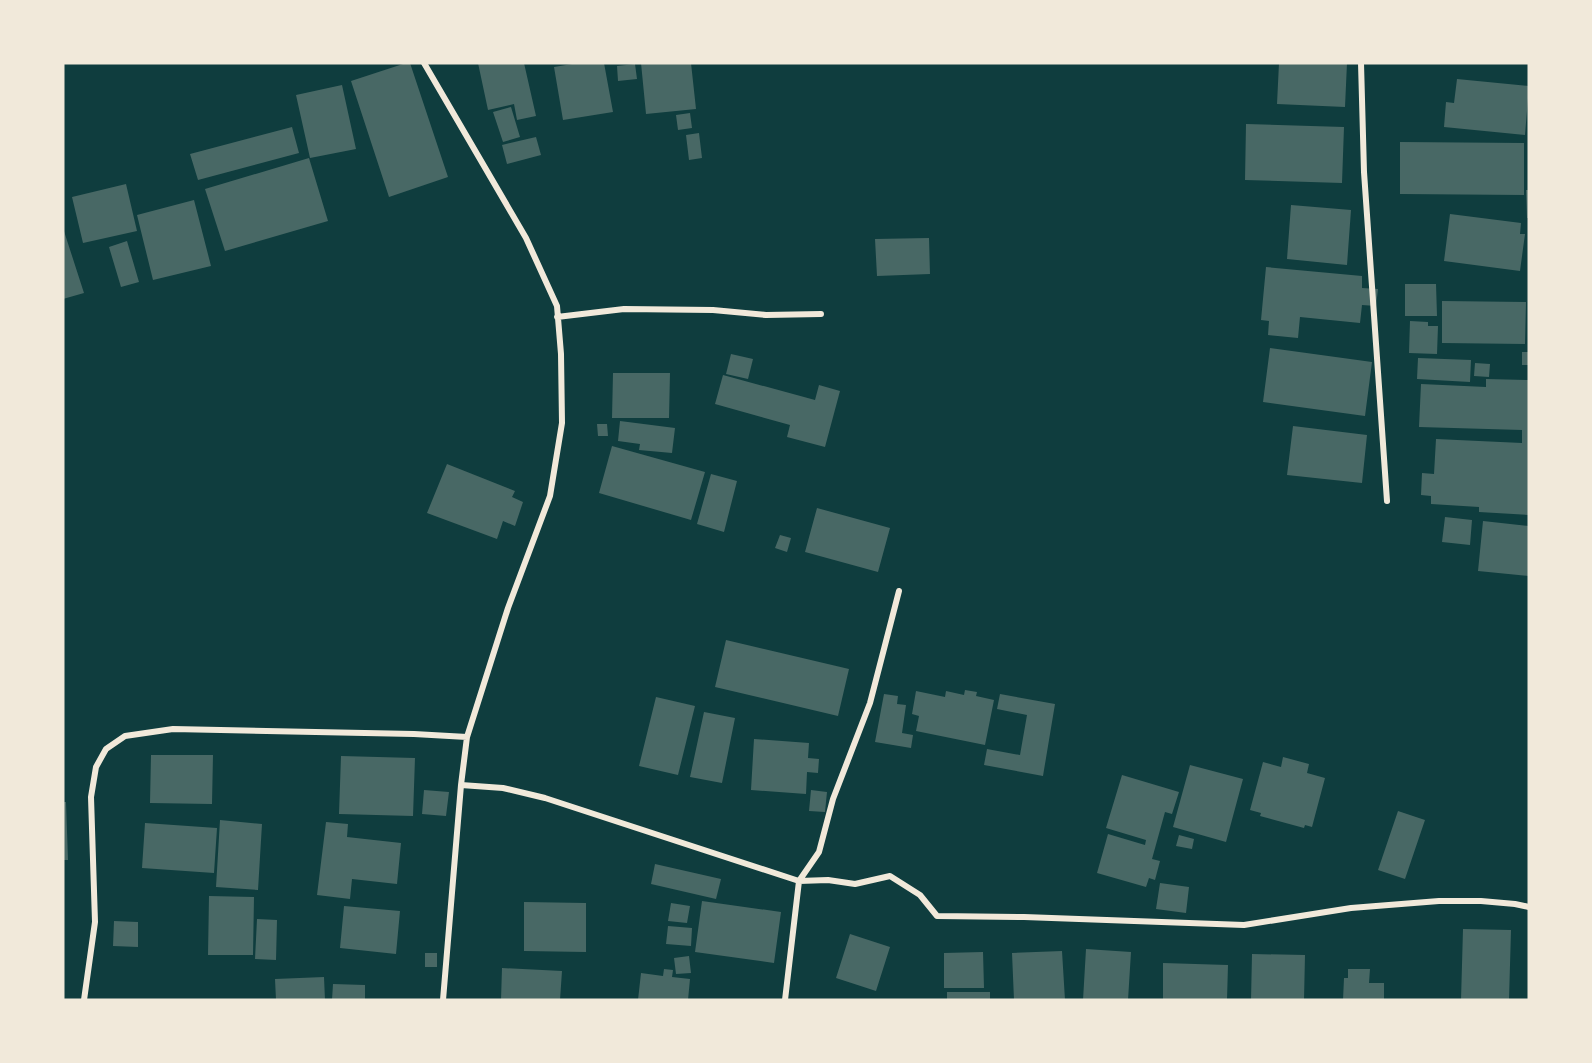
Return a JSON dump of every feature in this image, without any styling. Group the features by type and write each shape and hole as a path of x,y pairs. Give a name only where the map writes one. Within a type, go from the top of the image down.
{"street":[{"path":"424,63 525,238 556,306 561,354 562,423 550,496 508,608 467,736 442,1000"},
{"path":"1361,63 1364,172 1387,501"},
{"path":"557,317 624,309 713,310 766,315 821,314"},
{"path":"785,1000 799,881 819,852 833,799 870,703 899,591"},
{"path":"84,1000 95,922 91,797 96,767 106,749 125,736 173,729 467,736"},
{"path":"461,785 502,788 545,798 799,881 828,880 855,884 890,876 920,895 937,916 1244,925 1351,908 1439,901 1481,901 1515,904 1529,908"}],"building":[{"path":"410,63 448,177 389,197 351,81"},
{"path":"478,63 524,63 536,116 517,120 514,104 488,110"},
{"path":"578,63 604,63 613,112 563,120 554,67"},
{"path":"641,63 691,63 696,109 646,114"},
{"path":"1279,63 1347,63 1345,107 1277,104"},
{"path":"635,64 637,79 618,81 617,66"},
{"path":"1457,79 1529,86 1525,135 1444,127 1446,102 1454,103"},
{"path":"342,85 356,149 310,158 296,95"},
{"path":"511,107 520,137 503,142 493,112"},
{"path":"690,113 692,128 678,130 676,115"},
{"path":"1246,124 1344,127 1342,183 1245,180"},
{"path":"292,127 299,153 198,180 190,154"},
{"path":"699,133 702,158 689,160 686,135"},
{"path":"536,137 541,155 507,164 502,145"},
{"path":"1400,142 1524,143 1524,195 1400,194"},
{"path":"309,158 328,221 225,251 205,189"},
{"path":"126,184 137,231 83,243 72,197"},
{"path":"1526,190 1529,190 1529,218 1527,218"},
{"path":"194,200 211,266 153,280 137,215"},
{"path":"1291,205 1351,210 1347,265 1287,259"},
{"path":"1450,214 1521,223 1520,234 1525,234 1520,271 1444,261"},
{"path":"63,228 84,293 63,299"},
{"path":"929,238 930,274 877,276 875,239"},
{"path":"127,241 139,282 121,287 109,247"},
{"path":"1266,267 1362,276 1362,288 1378,289 1376,306 1362,305 1360,323 1300,317 1298,338 1268,335 1269,321 1261,320"},
{"path":"1405,284 1436,284 1437,316 1405,316"},
{"path":"1442,301 1526,302 1525,344 1442,343"},
{"path":"1410,321 1428,322 1428,326 1438,326 1437,354 1409,353"},
{"path":"1270,348 1372,362 1365,416 1263,402"},
{"path":"1522,352 1529,352 1529,365 1522,365"},
{"path":"731,354 753,359 748,379 726,374"},
{"path":"1418,358 1471,360 1470,382 1417,379"},
{"path":"1475,363 1490,364 1489,377 1474,376"},
{"path":"613,373 670,373 669,418 612,418"},
{"path":"723,375 815,400 819,385 840,391 825,447 787,437 790,425 715,404"},
{"path":"1486,379 1529,380 1529,515 1479,512 1479,507 1431,504 1431,496 1421,495 1422,473 1434,474 1436,439 1522,443 1522,430 1419,427 1421,384 1486,387"},
{"path":"620,421 675,428 672,453 639,450 640,444 618,441"},
{"path":"597,424 607,424 608,436 598,436"},
{"path":"1293,426 1367,435 1362,483 1287,475"},
{"path":"612,446 705,472 691,520 599,493"},
{"path":"447,464 515,491 512,497 523,502 515,526 503,521 497,539 427,513"},
{"path":"711,474 737,481 724,532 697,524"},
{"path":"817,508 890,528 878,572 805,552"},
{"path":"1445,517 1472,520 1470,545 1442,542"},
{"path":"1483,521 1529,526 1529,576 1478,571"},
{"path":"780,535 791,538 787,552 775,548"},
{"path":"726,640 849,669 838,716 715,687"},
{"path":"965,690 977,692 976,696 994,700 985,745 916,731 919,716 912,714 916,691 945,697 946,691 964,695"},
{"path":"884,694 898,696 897,704 906,705 902,733 913,735 911,748 875,742"},
{"path":"1000,694 1055,704 1043,776 984,765 987,749 1020,755 1027,715 997,709"},
{"path":"656,697 695,706 678,775 639,766"},
{"path":"704,712 735,718 722,783 690,777"},
{"path":"754,739 809,743 808,758 819,759 818,773 807,772 806,794 751,790"},
{"path":"151,755 213,755 212,804 150,803"},
{"path":"341,756 415,758 413,816 339,814"},
{"path":"1283,757 1309,764 1307,773 1325,778 1312,827 1305,825 1304,828 1260,816 1261,813 1250,810 1263,762 1281,767"},
{"path":"1190,765 1243,779 1226,842 1173,827"},
{"path":"1122,775 1179,792 1172,814 1165,812 1152,859 1160,861 1155,880 1149,878 1146,887 1097,873 1108,834 1145,845 1146,840 1106,828"},
{"path":"424,790 449,792 446,816 422,814"},
{"path":"811,790 827,792 825,812 809,811"},
{"path":"63,802 66,802 68,860 63,860"},
{"path":"1398,811 1425,820 1405,879 1378,870"},
{"path":"220,820 262,824 258,890 216,887"},
{"path":"326,822 348,824 347,837 401,843 397,884 352,879 350,899 317,895"},
{"path":"145,823 217,828 214,873 142,868"},
{"path":"1179,835 1194,839 1192,849 1176,846"},
{"path":"655,864 721,879 716,899 651,884"},
{"path":"1160,883 1189,887 1186,913 1156,909"},
{"path":"209,896 254,897 253,955 208,955"},
{"path":"702,901 781,912 774,963 695,952"},
{"path":"524,902 586,903 586,952 524,951"},
{"path":"671,903 690,906 687,923 668,921"},
{"path":"344,906 400,911 396,954 340,948"},
{"path":"257,919 277,920 276,960 255,959"},
{"path":"114,921 138,922 138,947 113,946"},
{"path":"668,926 692,928 691,946 666,944"},
{"path":"1463,929 1511,930 1509,1000 1461,1000"},
{"path":"850,934 890,947 876,991 836,978"},
{"path":"1086,949 1131,952 1128,1000 1083,1000"},
{"path":"1062,951 1065,1000 1014,1000 1012,953"},
{"path":"983,952 984,988 944,988 944,953"},
{"path":"425,953 437,953 437,967 425,967"},
{"path":"1252,954 1305,955 1304,1000 1251,1000"},
{"path":"689,956 691,973 676,974 674,958"},
{"path":"1163,963 1228,965 1227,1000 1163,1000"},
{"path":"502,968 562,971 560,1000 501,1000"},
{"path":"664,969 673,970 672,977 690,979 688,1000 638,1000 641,973 663,976"},
{"path":"1348,969 1370,969 1369,983 1384,983 1384,1000 1343,1000 1344,978 1348,978"},
{"path":"324,977 325,1000 276,1000 275,979"},
{"path":"333,984 365,985 365,1000 332,1000"},
{"path":"947,992 990,992 990,1000 947,1000"}]}
